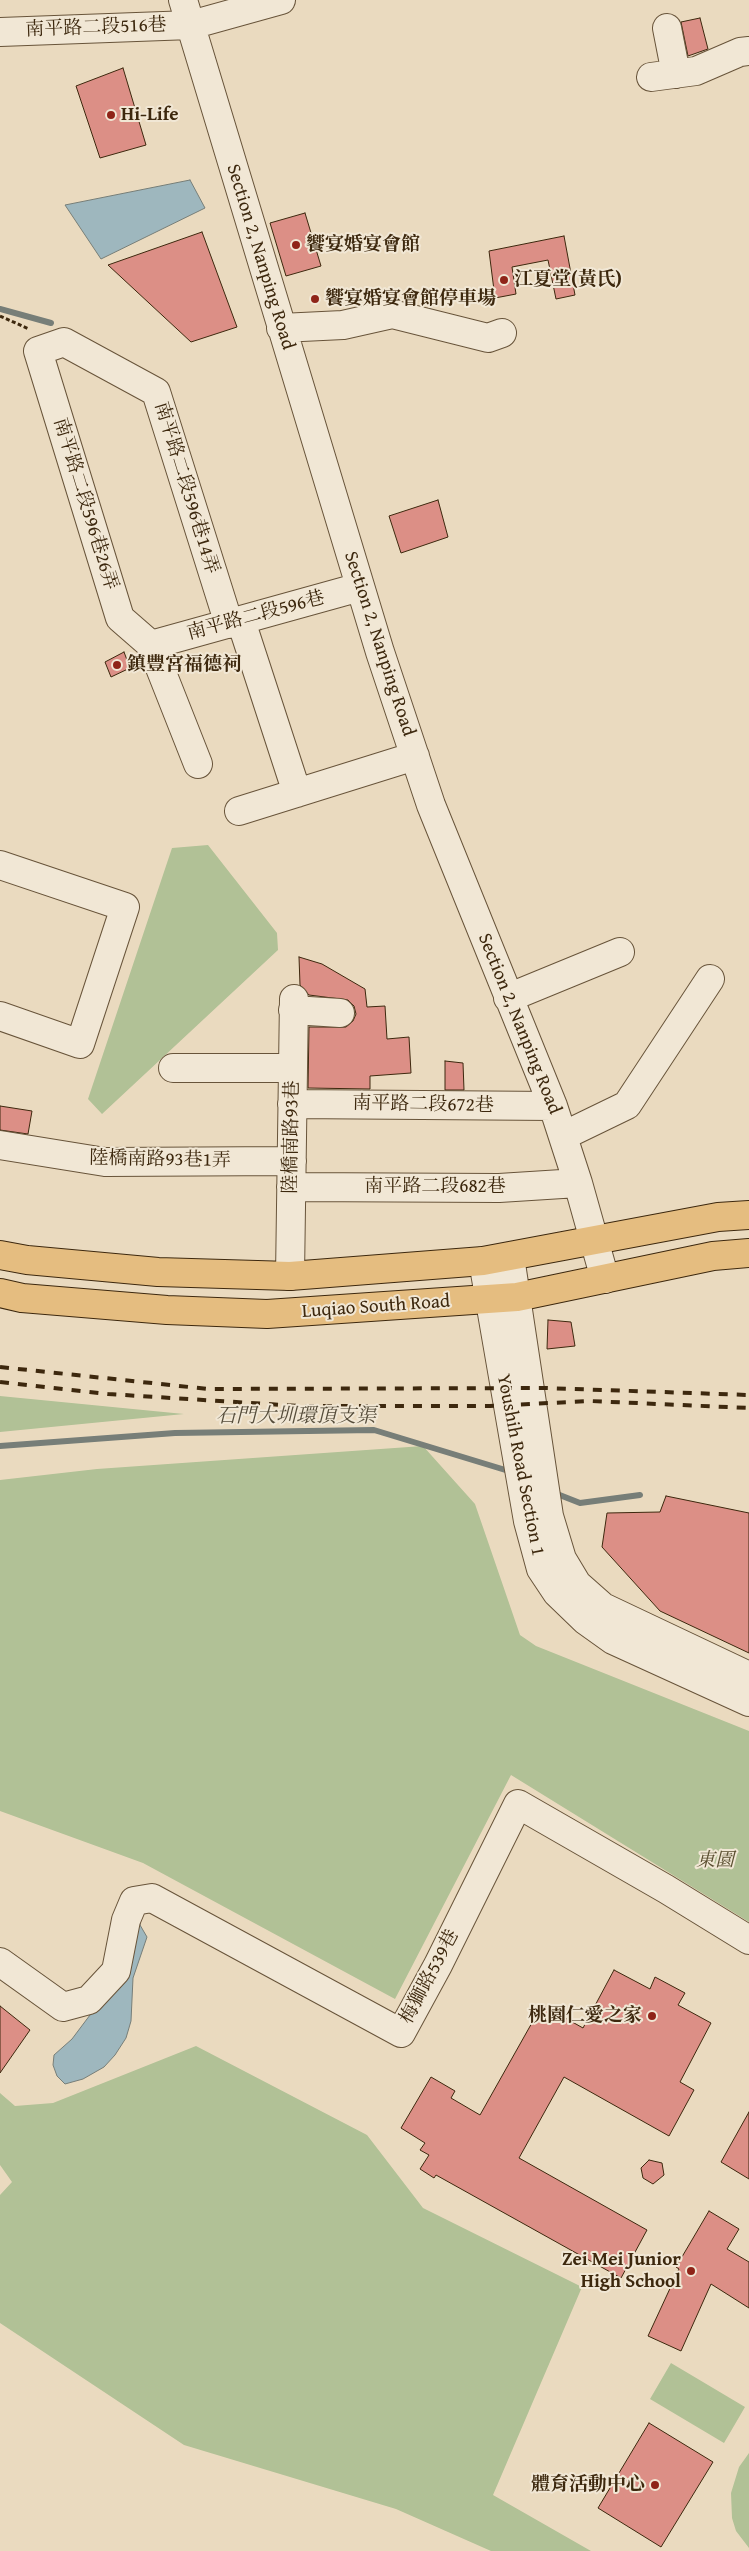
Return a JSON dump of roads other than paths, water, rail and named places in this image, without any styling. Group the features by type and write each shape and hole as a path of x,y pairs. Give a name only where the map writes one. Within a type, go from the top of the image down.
{"main road":[{"name":"Luqiao South Road","path":"0,1255 27,1260 158,1272 290,1276 482,1261 718,1217 749,1215"},
{"name":"Luqiao South Road","path":"0,1294 22,1298 167,1310 267,1314 516,1297 713,1256 749,1253"}],"street":[{"name":"南平路二段516巷","path":"0,32 281,0"},
{"name":"Section 2, Nanping Road","path":"187,12 360,587 434,814 553,1106 578,1183 604,1279"},
{"path":"667,28 664,75 696,71 740,52 749,51"},
{"path":"281,328 343,325 392,314 488,338 502,333"},
{"name":"南平路二段596巷14弄","path":"38,350 64,342 156,392 235,623 297,793"},
{"name":"南平路二段596巷26弄","path":"38,350 120,618 151,644"},
{"name":"南平路二段596巷","path":"151,644 235,623 360,587"},
{"path":"151,644 198,764"},
{"path":"239,811 415,756"},
{"path":"0,865 125,906 80,1044 0,1016"},
{"path":"508,998 620,952"},
{"path":"563,1136 627,1105 710,979"},
{"name":"陸橋南路93巷","path":"290,1276 293,1004 340,1012"},
{"path":"173,1068 293,1068"},
{"name":"南平路二段672巷","path":"292,1104 553,1106"},
{"name":"陸橋南路93巷1弄","path":"0,1145 105,1162 292,1174"},
{"name":"南平路二段682巷","path":"292,1174 500,1188 578,1183"},
{"name":"Youshih Road Section 1","path":"510,1256 549,1516 562,1559 577,1584 603,1607 749,1676"},
{"name":"Youshih Road Section 1","path":"482,1261 528,1521 541,1569 557,1594 613,1640 749,1702"},
{"name":"梅獅路539巷","path":"0,1962 62,2006 89,2000 116,1971 126,1920 134,1901 152,1898 400,2033 438,1965 518,1804 666,1889 749,1940"}],"water":[{"path":"190,180 205,208 101,259 65,205"},
{"path":"141,1914 140,1925 147,1937 133,1978 131,2021 126,2038 115,2055 104,2067 83,2079 65,2084 57,2076 53,2065 54,2055 72,2039 93,2011 115,1993 132,1960"}],"waterway":[{"path":"0,309 51,323"},
{"name":"石門大圳環頂支渠","path":"0,1446 175,1433 374,1430 512,1472"},
{"name":"石門大圳環頂支渠","path":"552,1492 580,1503 640,1495"}],"railway":[{"path":"0,1367 208,1389 545,1388 749,1395"},
{"path":"0,1382 108,1394 299,1406 490,1406 590,1401 749,1408"}],"place":[{"name":"Hi-Life","path":"111,115"},
{"name":"饗宴婚宴會館","path":"296,245"},
{"name":"江夏堂(黃氏)","path":"504,280"},
{"name":"饗宴婚宴會館停車場","path":"315,299"},
{"name":"鎮豐宮福德祠","path":"117,665"},
{"name":"桃園仁愛之家","path":"652,2016"},
{"name":"Zei Mei Junior High School","path":"691,2271"},
{"name":"體育活動中心","path":"655,2485"}],"park label":[{"name":"東園","path":"715,1861"}]}
